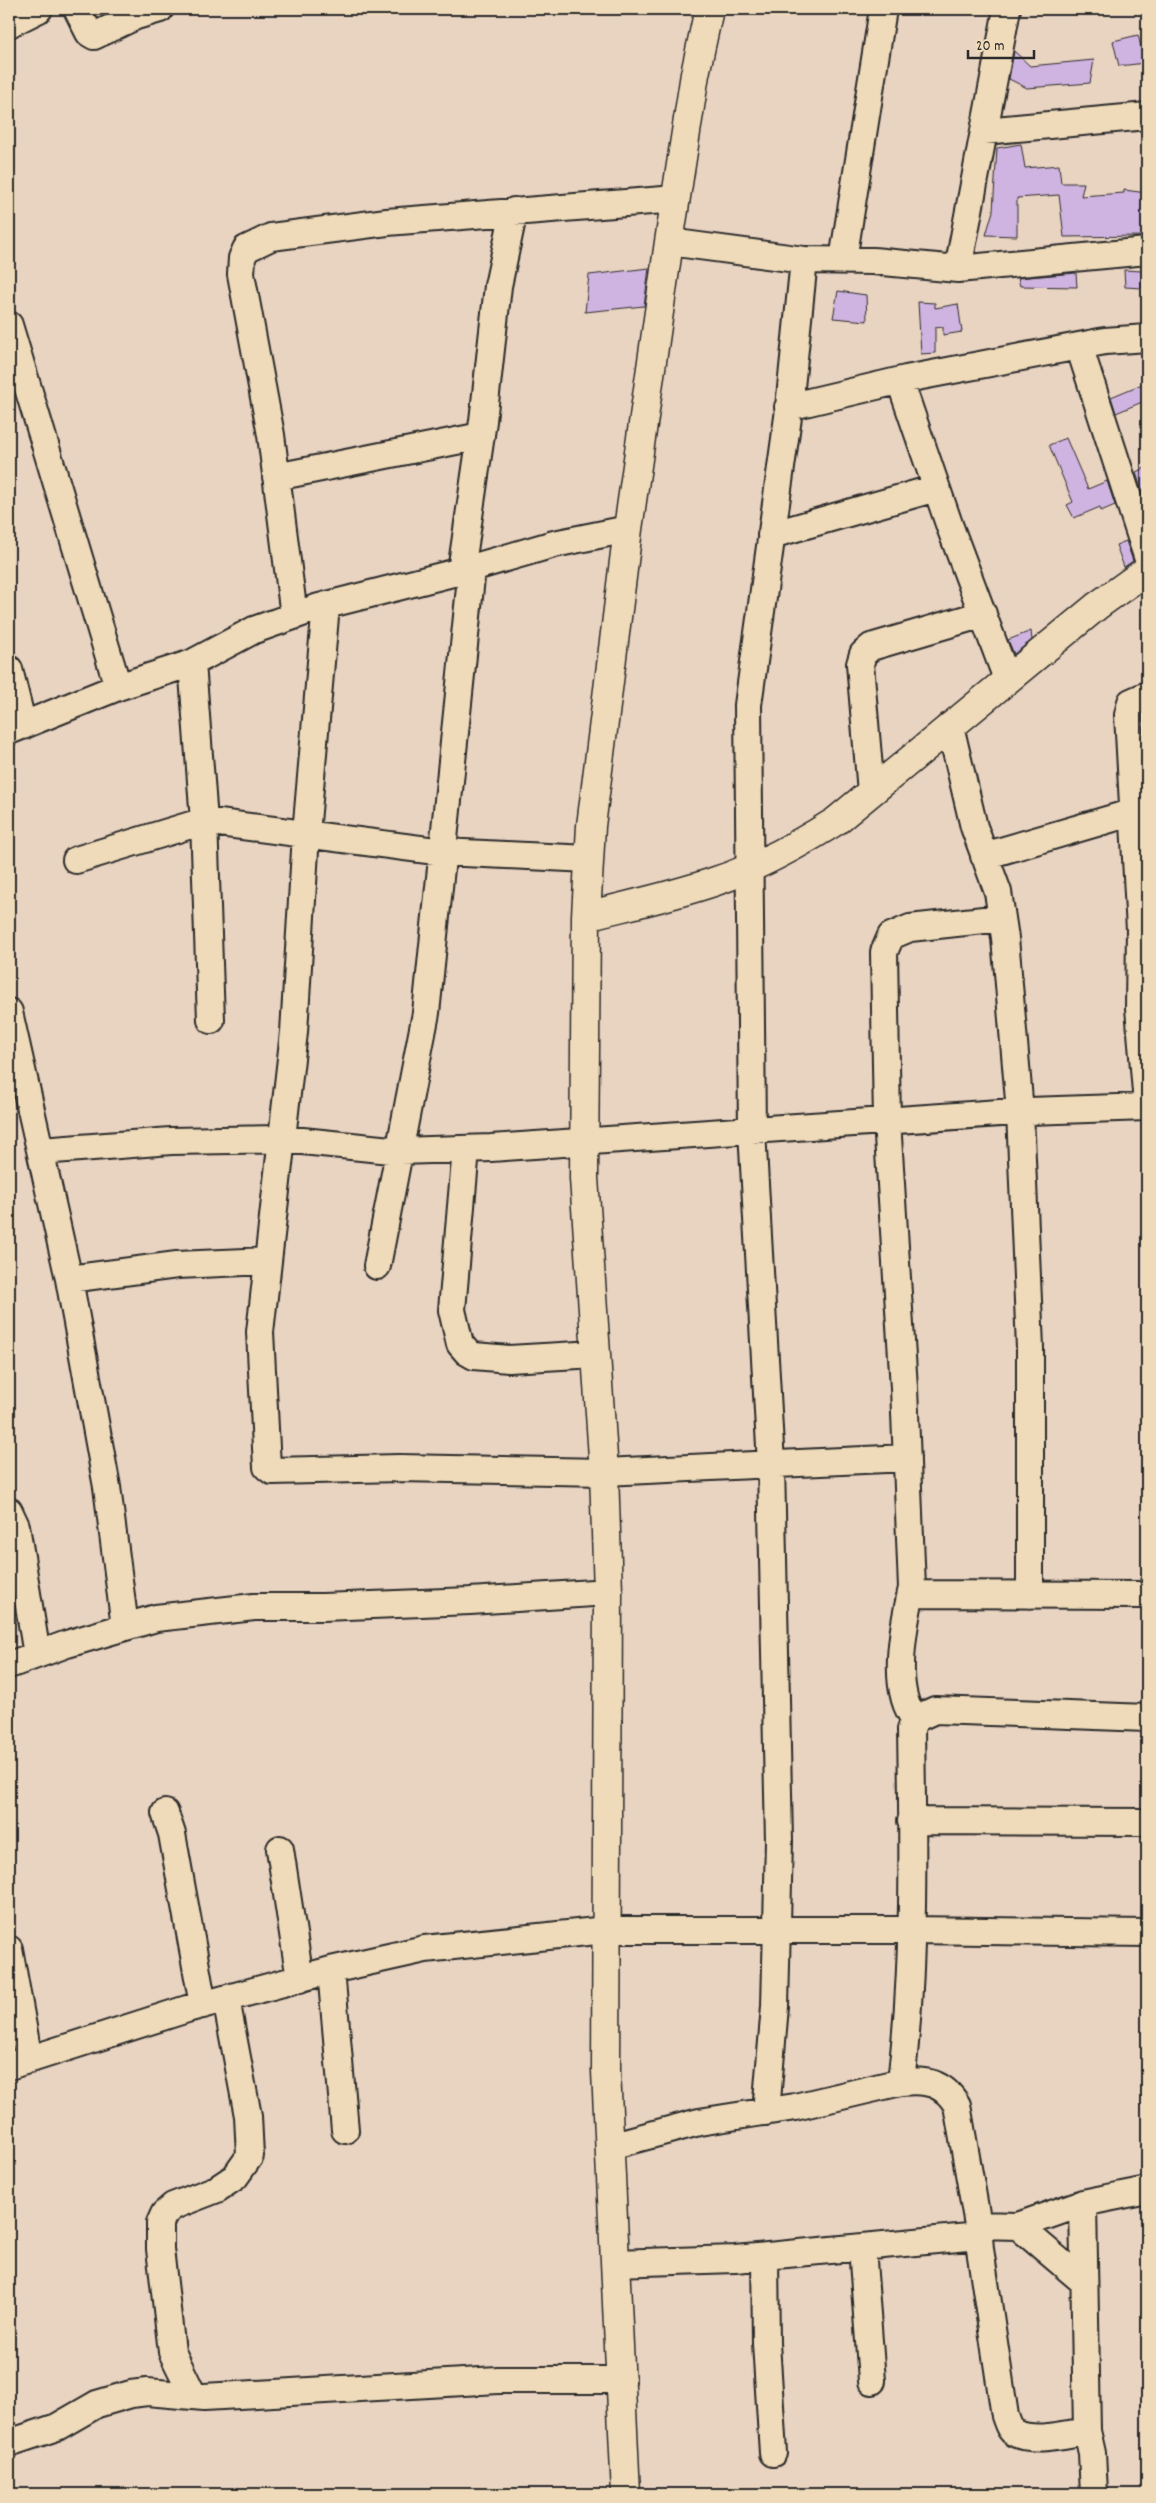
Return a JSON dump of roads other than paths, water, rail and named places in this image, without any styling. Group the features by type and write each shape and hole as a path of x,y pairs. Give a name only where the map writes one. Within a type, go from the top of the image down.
{"street":[{"path":"9,24 39,9"},
{"path":"78,9 89,33 94,36 136,16 160,9"},
{"path":"626,2494 606,2072 608,1989 606,1930 608,1592 604,1472 584,1178 586,916 589,859 628,529 695,74 709,9"},
{"path":"843,260 880,9"},
{"path":"958,269 1007,9 1013,9"},
{"path":"984,131 1147,116"},
{"path":"294,616 276,476 241,274 242,258 246,249 272,237 387,222 676,199"},
{"path":"377,1266 426,1013 443,852 467,569 481,436 498,286 514,211"},
{"path":"669,242 804,260 873,261 958,269 1147,251"},
{"path":"766,2112 775,2006 779,1841 771,1464 752,1131 748,868 748,705 788,408 804,260"},
{"path":"9,325 118,687"},
{"path":"788,408 900,381 1079,346 1105,341 1147,338"},
{"path":"1079,346 1147,556"},
{"path":"900,381 936,488 1007,679"},
{"path":"276,476 481,436"},
{"path":"771,536 936,488"},
{"path":"9,669 16,729 118,687 192,663 254,630 326,605 467,569 554,544 628,529"},
{"path":"586,916 716,881 773,858 810,838 836,821 1097,606 1147,570"},
{"path":"326,605 306,834 294,1032 260,1332 265,1461 269,1470 399,1468 604,1472 907,1458"},
{"path":"871,792 860,664 864,654 871,648 983,614"},
{"path":"192,663 204,821 211,1020"},
{"path":"41,1151 171,1141 283,1139 400,1150 466,1149 584,1144 1020,1112 1147,1106 1140,1008 1140,930 1129,706 1135,699 1147,696"},
{"path":"950,726 974,827 998,892 1020,1112 1030,1348 1030,1595"},
{"path":"984,856 1134,812"},
{"path":"76,860 204,821 443,852 589,859"},
{"path":"915,1719 908,1711 901,1686 910,1594 907,1458 887,1121 884,952 891,936 910,928 1002,918"},
{"path":"9,1012 69,1279 107,1487 125,1627"},
{"path":"466,1149 452,1310 460,1344 467,1352 474,1356 509,1359 596,1354"},
{"path":"69,1279 176,1265 268,1261"},
{"path":"9,1511 16,1526 37,1655"},
{"path":"9,1665 156,1618 254,1607 323,1607 470,1601 608,1592"},
{"path":"910,1594 1147,1595"},
{"path":"901,2082 905,2049 911,1930 911,1729 915,1719 935,1710 1147,1718"},
{"path":"165,1813 215,2002 248,2116 250,2156 234,2177 217,2188 173,2206 164,2214 160,2223 160,2249 172,2352 193,2395"},
{"path":"911,1821 1147,1822"},
{"path":"280,1849 300,1979"},
{"path":"9,1949 19,2063 215,2002 331,1970 425,1949 606,1930 911,1930 1147,1933"},
{"path":"331,1970 345,2130"},
{"path":"610,2146 699,2122 795,2107 901,2082 916,2080 932,2083 951,2094 957,2105 979,2231 1005,2416 1015,2433 1040,2438 1087,2432"},
{"path":"615,2263 765,2257 862,2248 1018,2226 1083,2203 1147,2190"},
{"path":"1083,2203 1087,2432 1092,2453 1094,2494"},
{"path":"1018,2226 1084,2282"},
{"path":"862,2248 872,2381"},
{"path":"765,2257 766,2343 773,2453"},
{"path":"9,2443 57,2428 97,2404 131,2394 147,2392 218,2396 498,2380 622,2380"}]}
